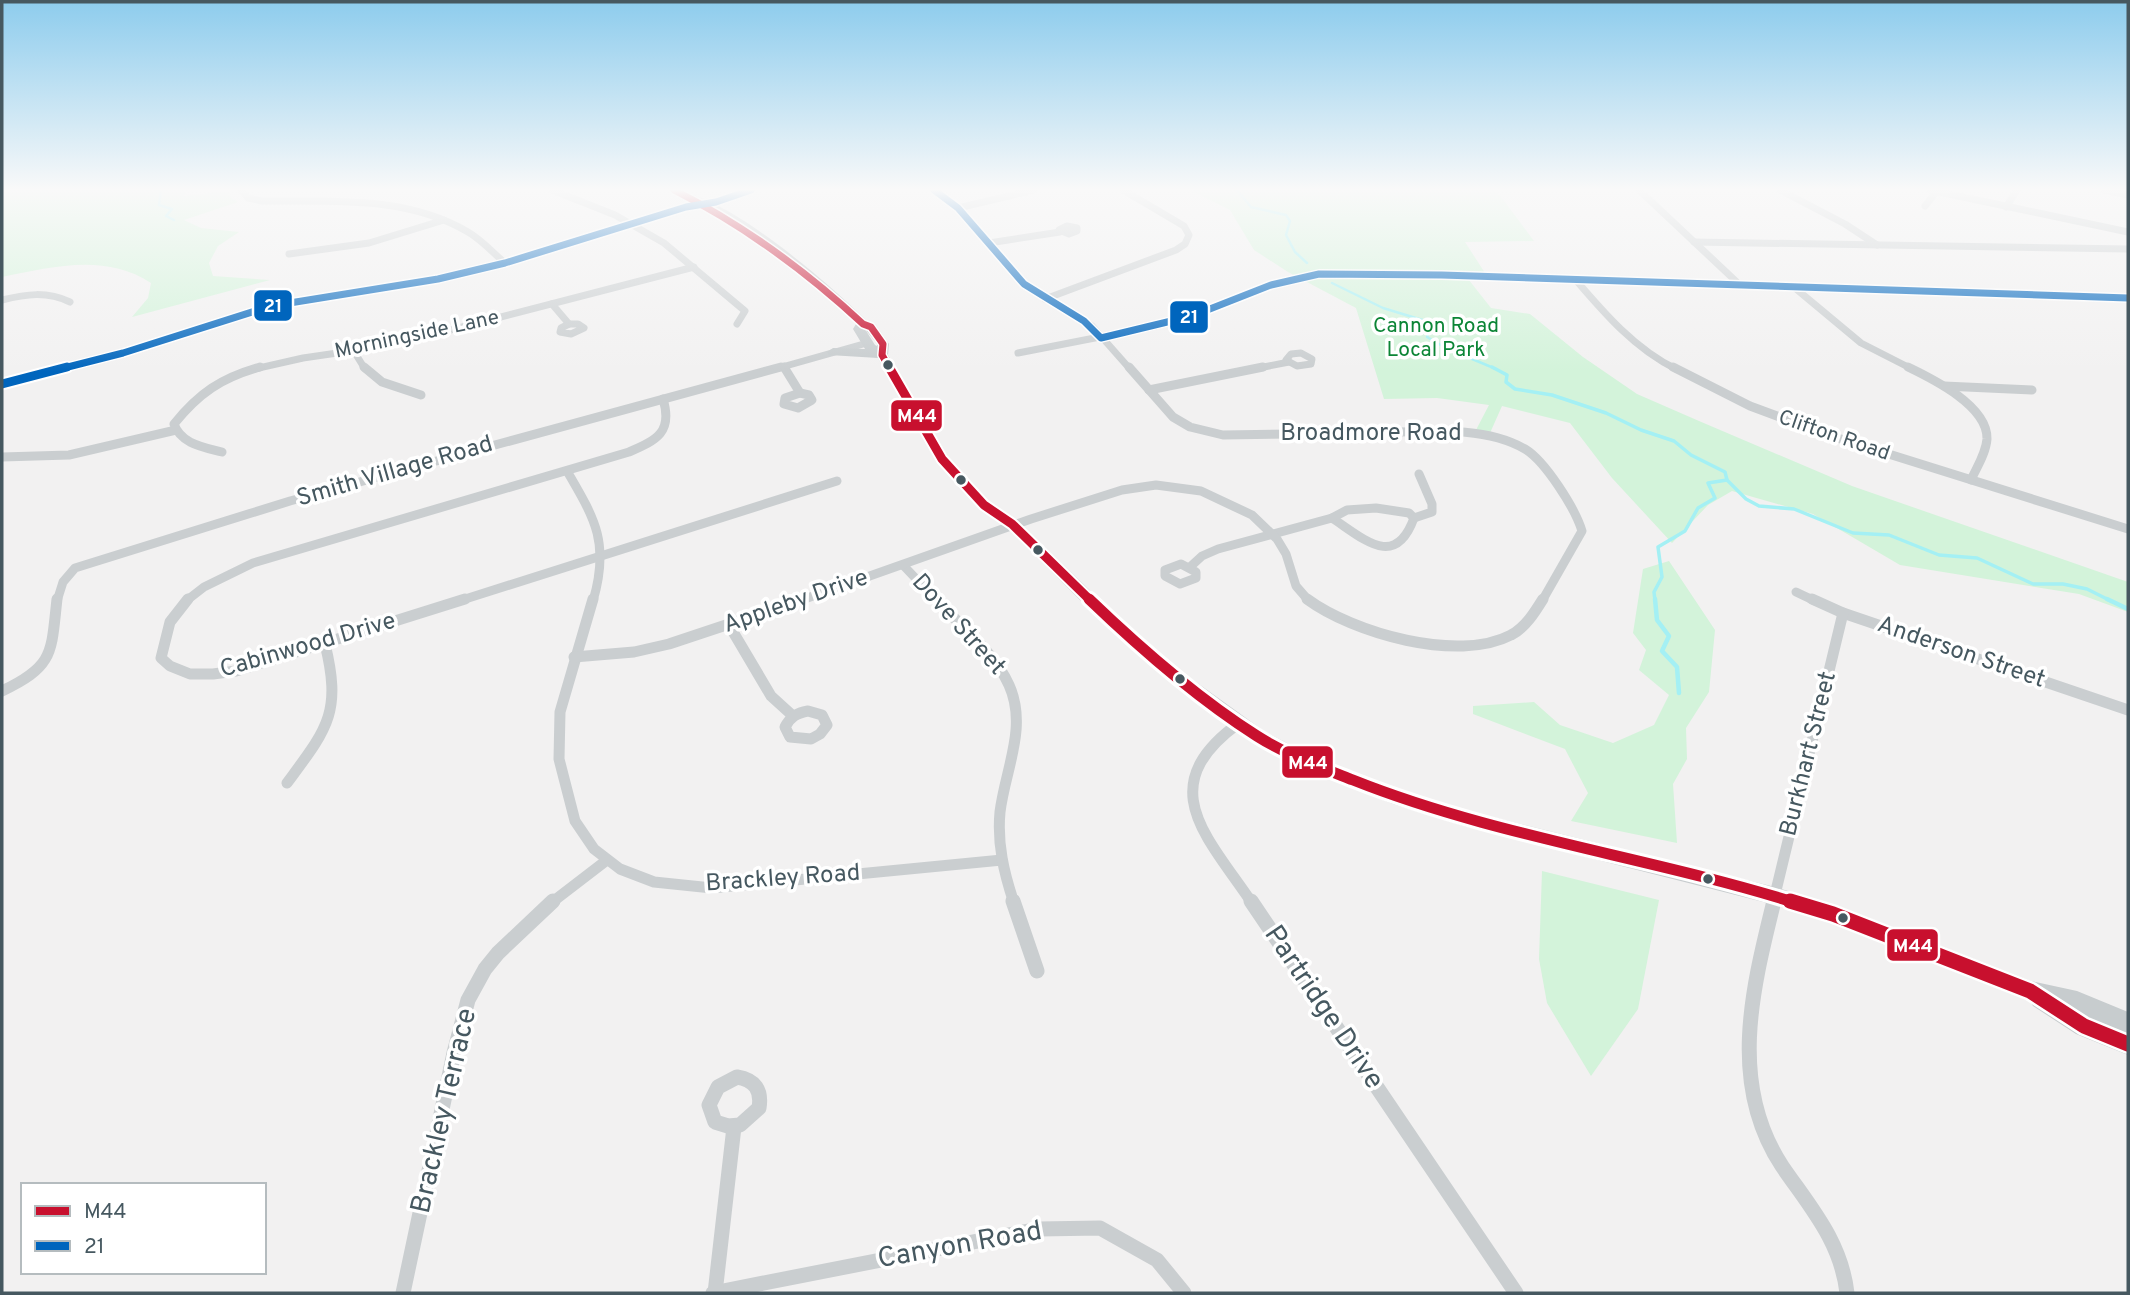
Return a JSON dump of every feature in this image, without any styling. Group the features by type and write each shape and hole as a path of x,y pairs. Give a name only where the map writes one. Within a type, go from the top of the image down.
{"main road":[{"path":"777,250 840,299 863,324 871,327 883,345 882,355"},
{"path":"863,324 859,329 867,343 882,355 942,459 984,505 1012,524 1093,603 1171,673 1239,723 1305,761 1400,799 1477,822 1775,896 1845,919 2030,991 2077,1002 2128,1023"},
{"path":"833,352 852,351 882,355"},
{"path":"2030,991 2084,1026 2128,1044"}],"street":[{"path":"289,254 315,250"},
{"path":"489,250 505,264"},
{"path":"2,384 123,353 271,306 438,279 505,264 548,250"},
{"path":"673,250 745,311 737,324"},
{"name":"Broadmore Road","path":"995,250 1024,284 1045,299 1083,318 1173,417 1190,426 1223,435 1459,432 1501,439 1525,449 1539,460 1578,518 1582,531 1528,619 1515,634 1494,644 1464,647 1419,641 1356,625 1323,610 1303,596 1293,582 1286,554 1261,522 1220,498 1195,488 1164,484 1132,487 1012,524"},
{"path":"1045,299 1175,250"},
{"path":"1703,250 1741,286"},
{"name":"Morningside Lane","path":"176,430 174,424 183,409 198,395 222,381 272,364 355,353 694,267"},
{"path":"1018,353 1101,338 1192,316 1271,285 1319,274 1575,279 2128,298"},
{"name":"Clifton Road","path":"1575,279 1629,337 1662,362 1709,388 1786,420 2128,529"},
{"path":"1795,288 1863,344 1944,386 1963,400 1981,420 1988,441 1971,480"},
{"path":"2,300 49,294 58,295 70,302"},
{"path":"552,304 569,324"},
{"name":"Smith Village Road","path":"2,691 16,686 38,670 49,655 56,634 60,586 64,576 75,568 290,501 867,343"},
{"path":"355,353 360,364 372,377 403,391 421,395"},
{"path":"1149,390 1289,362"},
{"path":"784,367 800,393"},
{"path":"1944,386 2032,390"},
{"name":"Cabinwood Drive","path":"663,399 668,416 656,436 625,453 253,563 212,581 190,596 172,616 161,642 161,658 181,673 218,675 325,644 837,481"},
{"path":"2,457 29,460 66,458 176,430 178,435 195,445 222,452"},
{"name":"Brackley Road","path":"567,471 594,517 601,544 597,590 574,657 560,712 559,759 575,821 594,849 620,869 654,881 712,888 1002,860"},
{"path":"1414,518 1432,512 1432,504 1419,474"},
{"path":"1190,567 1202,556 1218,549 1332,518 1349,509 1376,508 1409,513 1414,518"},
{"path":"1332,518 1370,545 1392,548 1411,534 1414,518"},
{"name":"Appleby Drive","path":"574,657 653,648 729,625 1012,524"},
{"name":"Dove Street","path":"902,565 995,662 1008,678 1017,705 1017,733 1000,804 999,838 1002,860 1037,971"},
{"name":"Anderson Street","path":"1796,592 1843,613 2128,710"},
{"name":"Burkhart Street","path":"1843,613 1775,896 1750,1016 1749,1080 1757,1114 1771,1149 1823,1222 1834,1243 1847,1293"},
{"path":"729,625 771,696 793,716"},
{"path":"287,783 319,740 331,712 334,685 325,644"},
{"name":"Partridge Drive","path":"1239,723 1224,733 1195,765 1190,786 1192,808 1202,829 1516,1293"},
{"name":"Brackley Terrace","path":"403,1293 456,1046 469,1001 483,972 503,945 531,918 607,860"},
{"path":"714,1293 734,1127"},
{"name":"Canyon Road","path":"714,1293 1039,1228 1101,1228 1157,1259 1184,1293"}],"green space":[{"path":"2,250 216,250 209,263 213,276 270,280 132,317 148,298 151,283 115,268 78,265 2,277"},
{"name":"Cannon Road Local Park","path":"1255,250 1470,250 1487,276 1465,275 1491,308 1530,314 1583,357 1637,394 1852,486 2128,582 2128,612 2079,594 1900,565 1813,514 1732,491 1708,505 1672,543 1612,478 1570,423 1502,406 1490,433 1476,430 1489,405 1437,398 1384,399 1356,308 1288,272"},
{"path":"1669,561 1715,630 1709,692 1686,728 1687,759 1673,784 1677,843 1571,821 1588,793 1565,749 1473,714 1473,706 1534,702 1560,725 1613,743 1654,725 1669,695 1639,670 1646,650 1633,633 1643,569"},
{"path":"1542,871 1659,900 1638,1009 1591,1076 1547,1003 1539,959"}],"waterway":[{"path":"1294,250 1307,263"},
{"path":"1332,283 1383,308 1429,322 1431,326 1427,337 1495,369"},
{"path":"1495,369 1507,375 1506,382 1515,389 1552,395 1606,413 1641,430 1674,441 1691,455 1725,472 1727,480"},
{"path":"1655,601 1654,592 1662,577 1658,547 1685,531 1698,508 1715,498 1708,483 1727,480"},
{"path":"1727,480 1746,499 1759,506 1794,509 1853,533 1889,535 1939,555 1977,558 2033,584 2063,584 2087,589 2107,599"},
{"path":"1655,599 1657,620 1669,636 1662,651 1677,667 1679,693"},
{"path":"2107,599 2128,609"},
{"path":"2107,599 2111,601"}],"transit line":[{"name":"21","path":"2,384 123,353 271,306 438,279 546,250"},
{"name":"M44","path":"776,250 819,284 863,324 871,327 883,344 882,355 942,459 984,505 1012,524 1093,603 1172,673 1257,736 1305,761 1400,799 1464,818 1775,896 1833,914 2030,991 2084,1026 2128,1044"},
{"name":"21","path":"995,250 1024,284 1084,321 1101,338 1192,316 1271,285 1319,274 1442,275 2128,298"}]}
